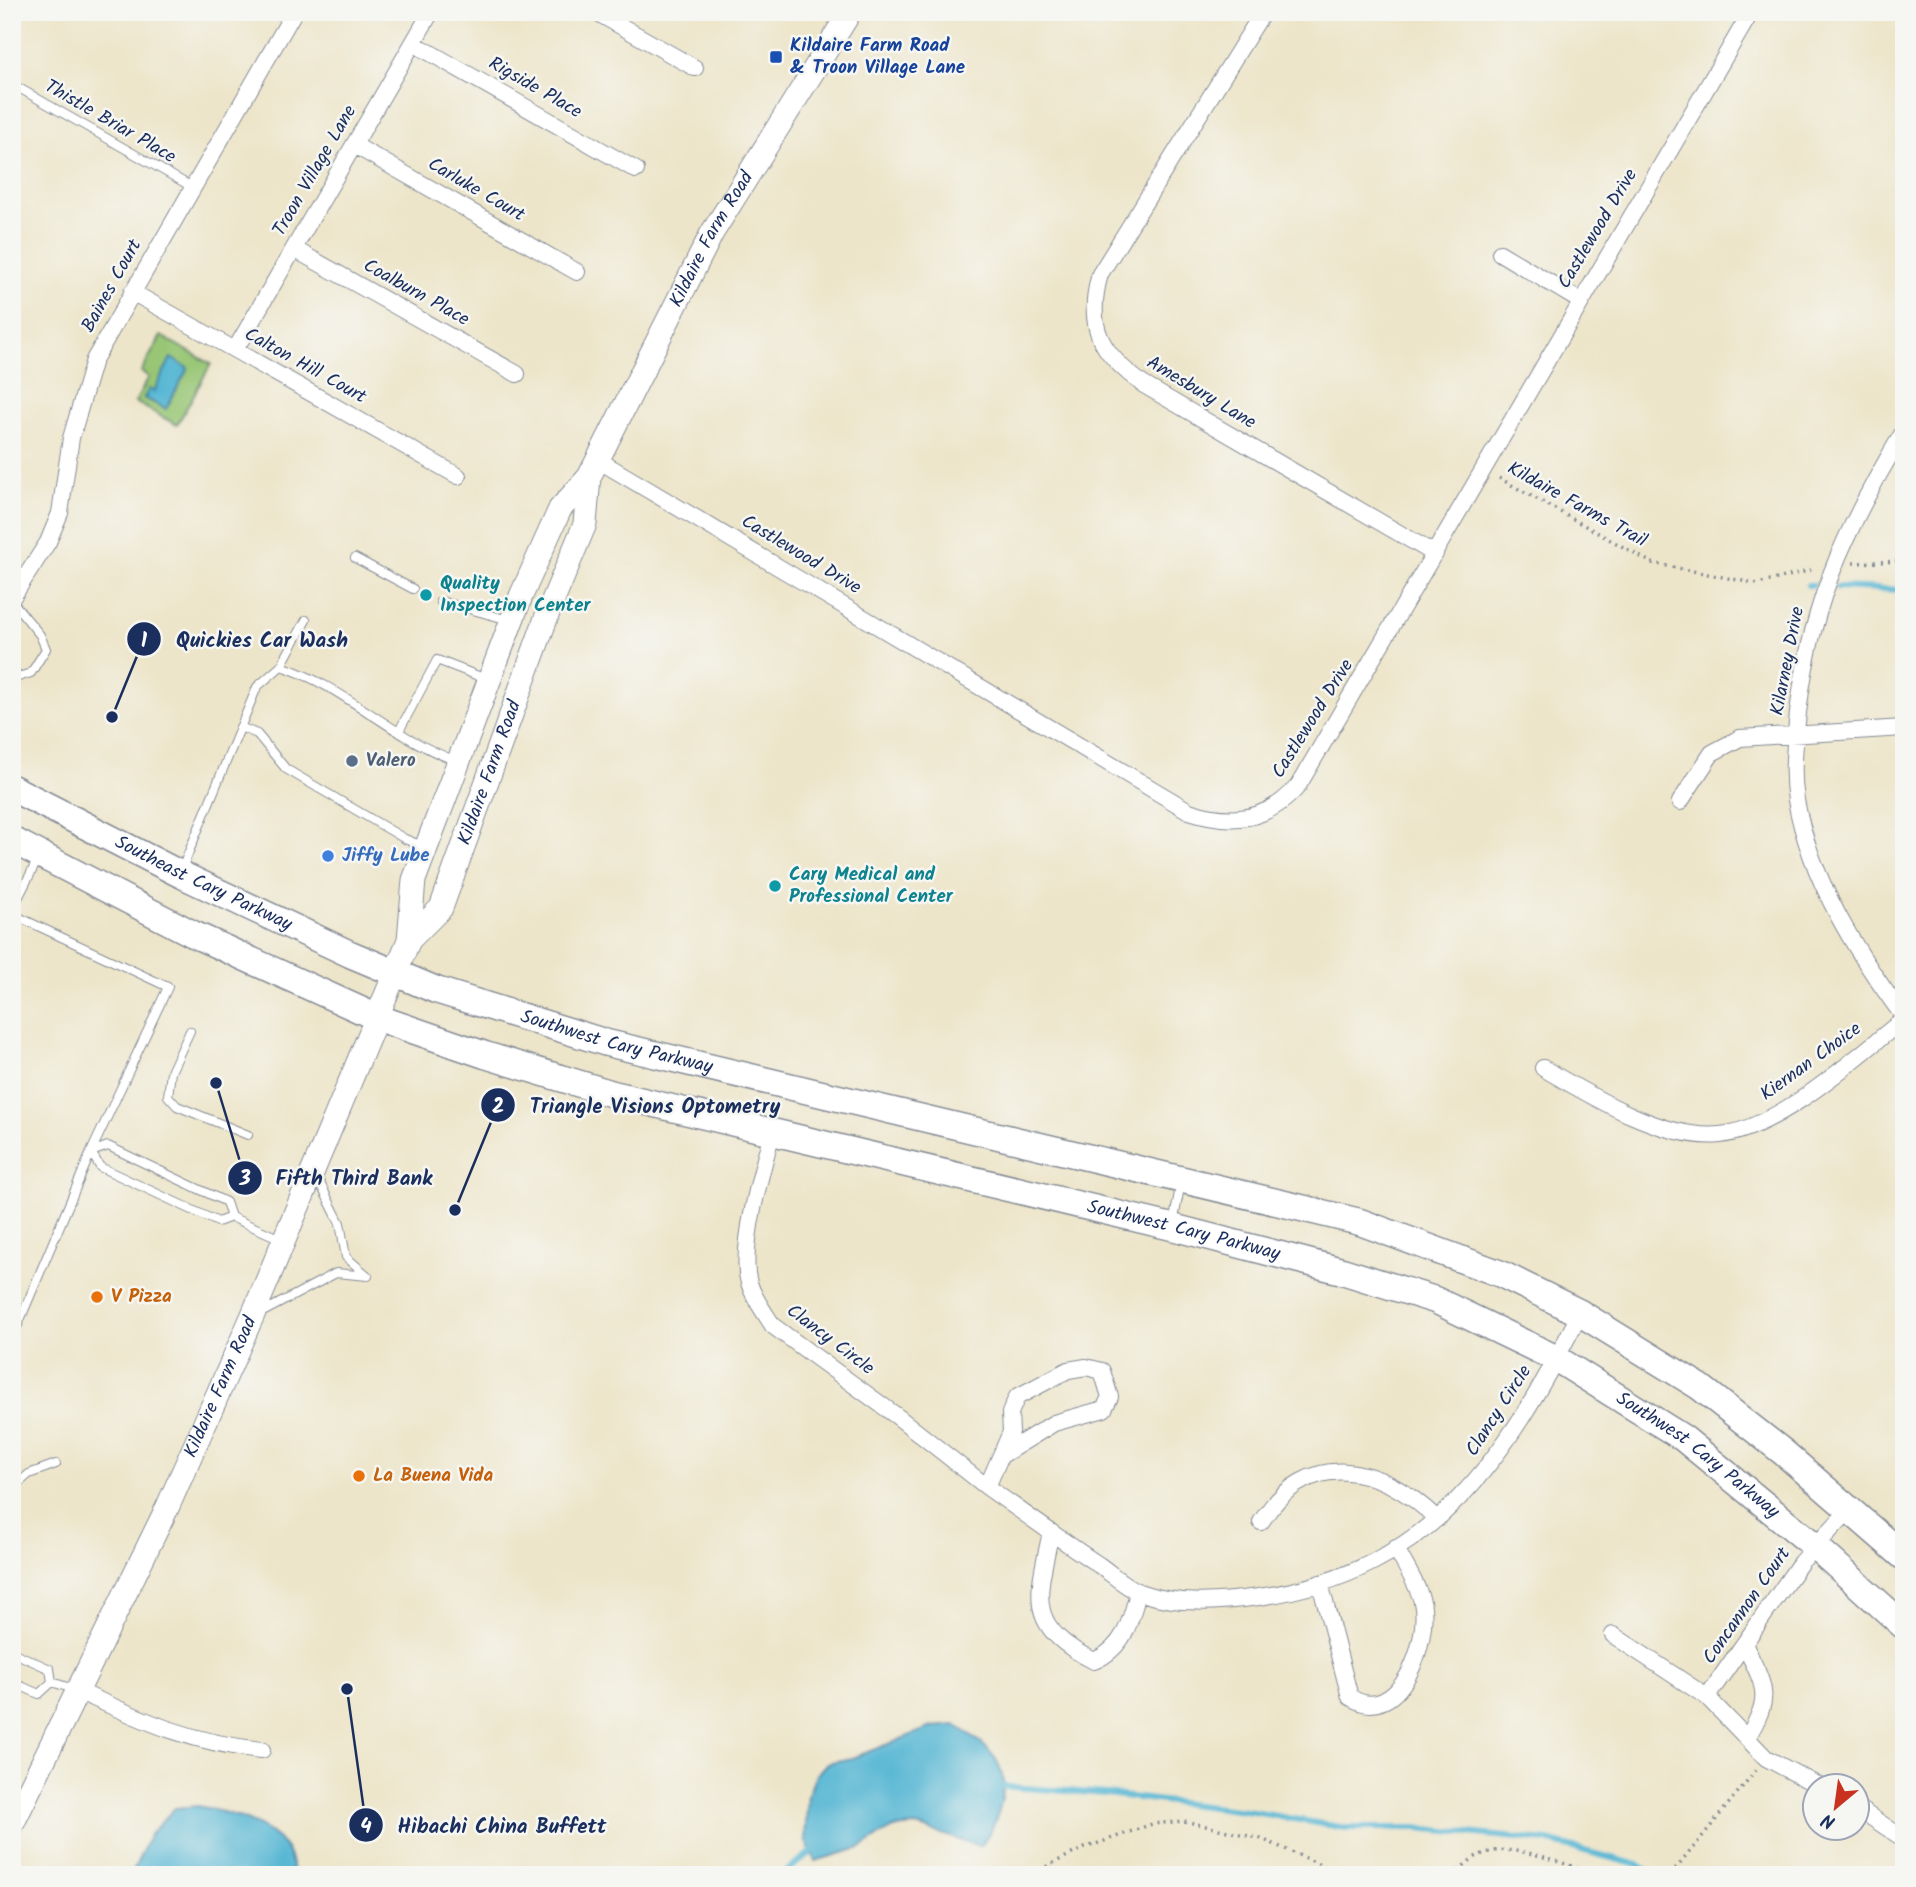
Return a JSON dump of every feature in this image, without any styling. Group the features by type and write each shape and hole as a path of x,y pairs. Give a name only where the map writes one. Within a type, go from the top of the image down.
{"main road":[{"name":"Kildaire Farm Road","path":"12,1825 167,1506 252,1317 378,1018 409,940 414,880 512,621 560,509 594,468 712,233 847,13"},
{"name":"Kildaire Farm Road","path":"409,940 441,908 545,623 585,524 594,468"},
{"name":"Southeast Cary Parkway","path":"12,788 180,874 395,974"},
{"path":"12,840 193,934 378,1018"},
{"name":"Southwest Cary Parkway","path":"395,974 607,1043 1182,1178 1338,1216 1403,1235 1501,1274 1580,1313 1700,1387 1783,1452 1904,1557"},
{"name":"Southwest Cary Parkway","path":"378,1018 485,1055 613,1094 1172,1227 1342,1270 1435,1300 1557,1359 1683,1438 1816,1547 1904,1626"}],"street":[{"name":"Baines Court","path":"12,599 48,542 60,513 71,438 87,380 132,292 294,12"},
{"name":"Troon Village Lane","path":"235,350 432,12"},
{"path":"596,12 695,68"},
{"name":"Amesbury Lane","path":"1263,12 1100,274 1093,307 1100,340 1112,358 1144,385 1435,554"},
{"name":"Castlewood Drive","path":"594,468 1189,811 1211,818 1250,819 1264,814 1288,797 1298,786 1751,12"},
{"name":"Rigside Place","path":"413,43 636,170"},
{"name":"Carluke Court","path":"354,145 577,272"},
{"name":"Coalburn Place","path":"294,249 517,374"},
{"path":"1500,253 1580,301"},
{"name":"Calton Hill Court","path":"132,292 458,475"},
{"name":"Kilarney Drive","path":"1904,431 1847,529 1833,564 1805,664 1796,733 1794,778 1802,827 1849,935 1904,1018"},
{"path":"1679,802 1712,753 1730,742 1751,735 1904,728"},
{"name":"Kiernan Choice","path":"1543,1068 1588,1095 1640,1118 1686,1132 1721,1135 1771,1118 1807,1095 1904,1018"},
{"name":"Clancy Circle","path":"772,1133 747,1247 749,1280 762,1309 774,1326 898,1417 987,1487 1138,1592 1178,1600 1224,1602 1283,1593 1351,1573 1396,1548 1464,1497 1497,1457 1557,1359 1580,1313"},
{"path":"987,1487 1011,1433 1012,1402 1068,1370 1086,1367 1102,1371 1110,1397 1104,1409 1054,1423 1002,1455"},
{"path":"1261,1522 1273,1503 1292,1487 1313,1475 1334,1469 1354,1472 1406,1494 1437,1519"},
{"name":"Concannon Court","path":"1707,1698 1801,1562 1850,1509"},
{"path":"1051,1532 1038,1598 1043,1616 1055,1635 1076,1652 1094,1661 1110,1654 1122,1641 1138,1592"},
{"path":"1320,1583 1350,1697 1362,1705 1377,1703 1405,1681 1416,1661 1422,1637 1422,1602 1396,1548"},
{"path":"1613,1634 1707,1698 1766,1758 1800,1776"},
{"path":"1745,1646 1762,1681 1763,1710 1747,1738"},
{"path":"78,1690 148,1723 218,1746 262,1750"},
{"path":"1870,1816 1904,1839"}],"lane":[{"name":"Thistle Briar Place","path":"12,84 192,187"},
{"path":"355,558 413,589"},
{"path":"12,599 40,635 46,649 31,673 12,679"},
{"path":"439,601 512,621"},
{"path":"180,874 257,688 281,666 306,620"},
{"path":"399,731 437,660 489,680"},
{"path":"281,666 307,674 360,704 437,754 458,762"},
{"path":"240,727 257,734 286,769 405,839 428,848"},
{"path":"12,1339 91,1152 168,987 12,912 40,855"},
{"path":"190,1031 170,1072 168,1096 177,1106 248,1135"},
{"path":"91,1152 107,1146 226,1202 231,1217"},
{"path":"91,1152 100,1167 218,1222 231,1217 284,1240"},
{"path":"252,1317 336,1273 368,1276 346,1257 340,1223 313,1169"},
{"path":"1172,1227 1182,1178"},
{"path":"12,1489 29,1474 56,1464"},
{"path":"12,1652 50,1669 52,1682"},
{"path":"12,1682 40,1695 52,1682"},
{"path":"52,1682 78,1690"}],"path":[{"name":"Kildaire Farms Trail","path":"1484,470 1652,563 1758,584 1833,564 1904,562"},
{"path":"1671,1875 1766,1758"},
{"path":"1005,1875 1041,1869 1082,1849 1152,1824 1184,1821 1262,1839 1344,1875"},
{"path":"1453,1875 1479,1855 1503,1850 1528,1854 1598,1875"},
{"path":"865,1875 878,1870 998,1875"}],"green space":[{"path":"161,336 211,364 177,425 135,402 149,377 141,372"}],"water":[{"path":"171,358 188,368 166,409 144,398 149,389 154,391"},
{"path":"955,1725 989,1751 1001,1771 1002,1797 998,1813 989,1834 980,1846 916,1826 893,1828 860,1848 815,1861 805,1839 808,1795 816,1775 827,1763 852,1758 932,1727"},
{"path":"198,1806 244,1819 273,1835 284,1846 291,1859 292,1875 131,1875 151,1833 175,1808"}],"waterway":[{"path":"1808,585 1813,585"},
{"path":"1837,587 1904,590"},
{"path":"998,1786 1106,1794 1253,1812 1346,1828 1417,1828 1547,1841 1638,1865 1656,1875"},
{"path":"782,1875 816,1848"}],"place":[{"name":"Kildaire Farm Road & Troon Village Lane","path":"776,57"},
{"name":"Quality Inspection Center","path":"426,595"},
{"name":"Quickies Car Wash","path":"112,717"},
{"name":"Valero","path":"352,761"},
{"name":"Jiffy Lube","path":"328,856"},
{"name":"Cary Medical and Professional Center","path":"775,886"},
{"name":"Fifth Third Bank","path":"216,1083"},
{"name":"Triangle Visions Optometry","path":"455,1210"},
{"name":"V Pizza","path":"97,1297"},
{"name":"La Buena Vida","path":"359,1476"},
{"name":"Hibachi China Buffett","path":"347,1689"}]}
